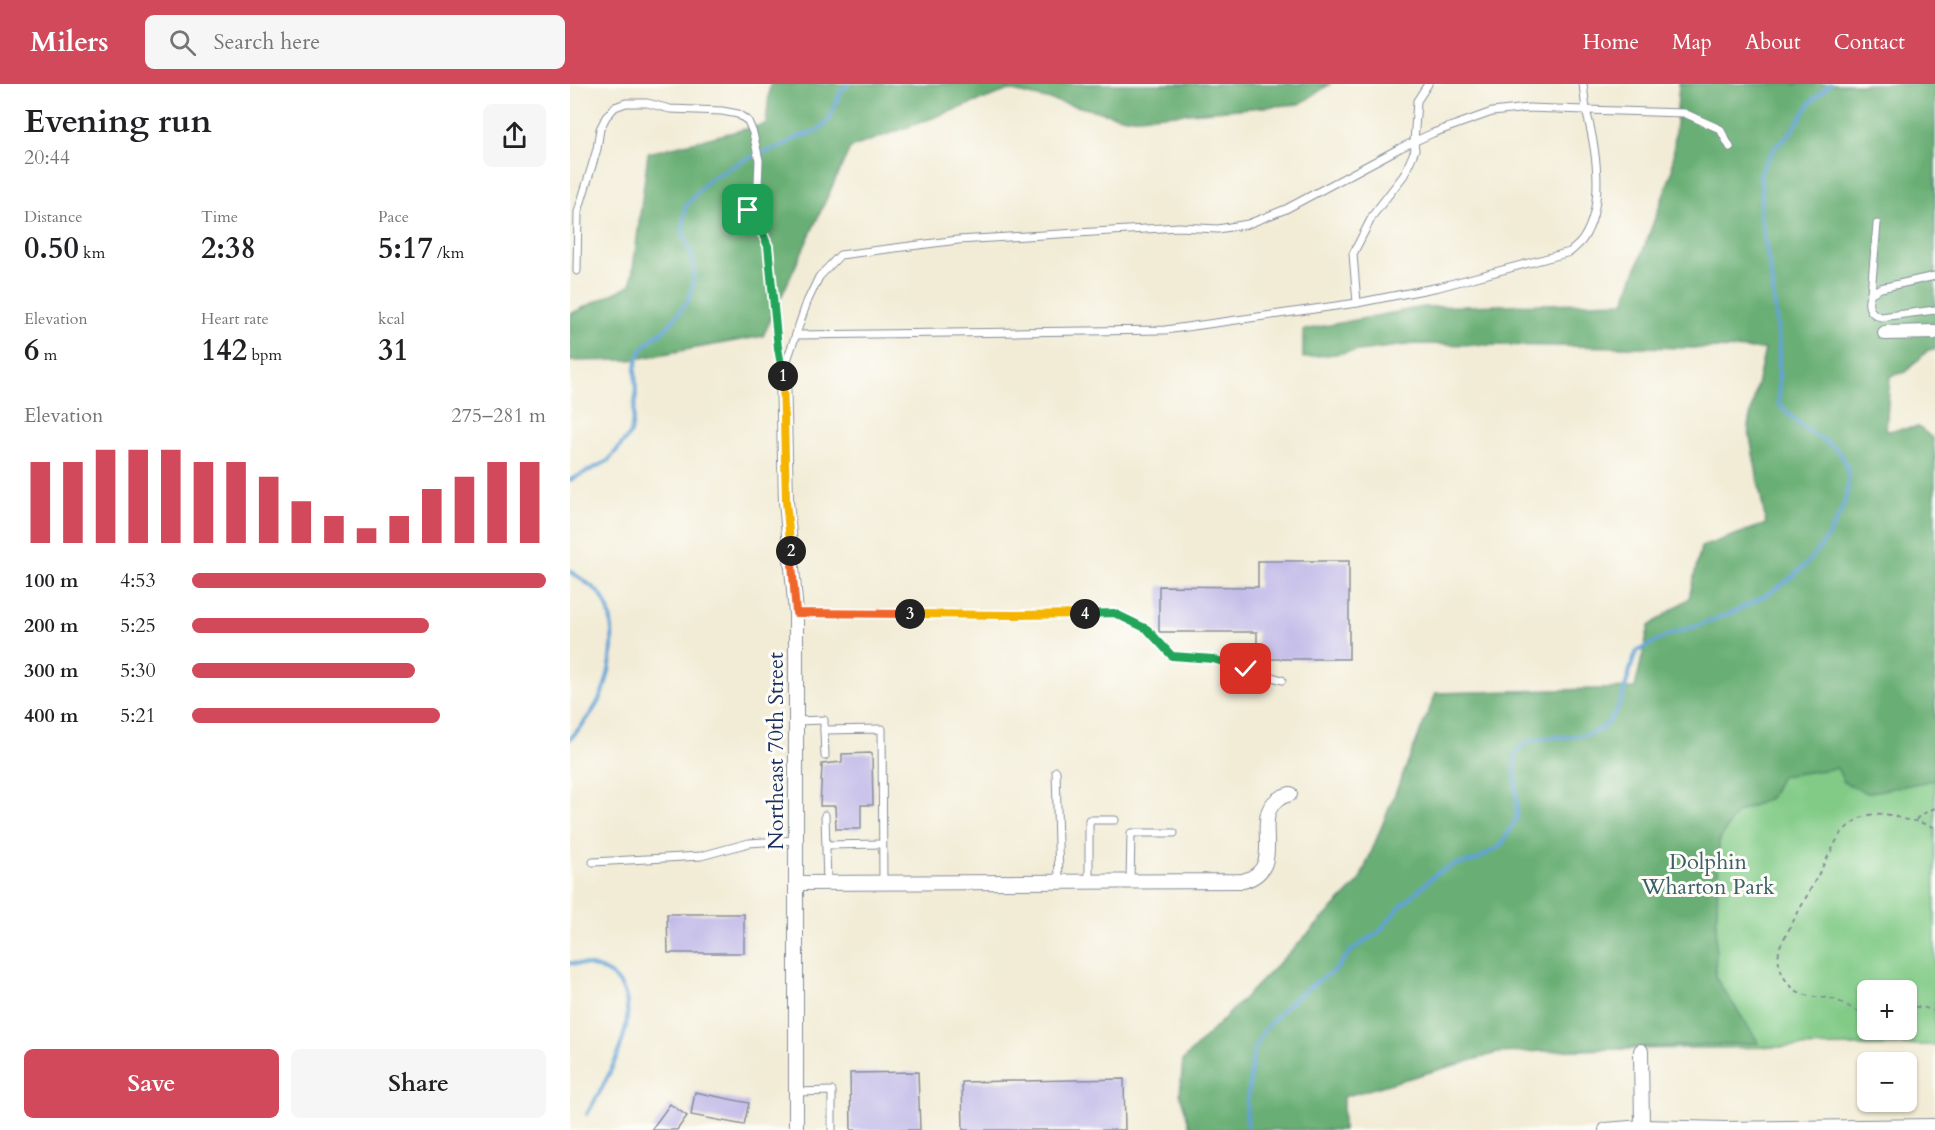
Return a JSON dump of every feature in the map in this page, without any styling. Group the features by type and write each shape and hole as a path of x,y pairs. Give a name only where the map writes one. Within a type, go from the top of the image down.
{"street":[{"path":"1885,333 1935,332"},
{"name":"Northeast 70th Street","path":"783,372 786,501 796,613 796,1130"},
{"path":"796,883 1243,880 1253,878 1262,870 1267,856 1266,812 1280,796 1290,794"},
{"path":"1641,1051 1642,1127"},
{"path":"1606,1130 1642,1127 1877,1129 1935,1126"}],"lane":[{"path":"1357,303 1353,254 1372,215 1404,175 1415,150 1417,101 1428,84"},
{"path":"797,335 1165,330 1357,303 1439,287 1570,252 1583,240 1593,217 1597,184 1583,84"},
{"path":"576,271 578,212 597,149 600,129 606,117 615,107 626,103 647,103 670,109 722,111 738,114 748,121 759,160 758,186 748,210 748,218 751,224 761,231 768,246 778,348 783,372"},
{"path":"783,372 807,302 819,277 840,255 958,240 1169,228 1218,229 1248,224 1286,209 1414,142 1492,112 1528,108 1684,113 1720,129 1730,147"},
{"path":"1877,224 1871,293 1868,300 1869,307 1875,316 1887,317 1935,310"},
{"path":"1871,293 1881,288 1935,276"},
{"path":"796,613 1016,615 1114,613 1147,629 1172,656 1213,659 1282,680"},
{"path":"796,721 824,720 825,756"},
{"path":"824,730 882,729 883,882"},
{"path":"1056,771 1059,881"},
{"path":"825,815 827,883"},
{"path":"1089,881 1089,820 1115,820"},
{"path":"1130,881 1131,833 1174,833"},
{"path":"593,862 701,856 749,843 796,840"},
{"path":"826,846 882,844"},
{"path":"796,1092 831,1091 832,1130"}],"path":[{"path":"1916,820 1918,816 1935,808"},
{"path":"1857,1011 1835,1000 1810,996 1795,990 1781,974 1779,950 1845,828 1872,814 1885,814 1916,820 1935,828"},
{"path":"1917,1007 1935,1011"}],"green space":[{"path":"770,84 1330,84 1300,104 1126,118 1009,90 850,148 763,336 630,360 570,361 570,314 631,285 648,153 766,124"},
{"path":"1679,84 1935,84 1935,350 1928,350 1906,372 1890,376 1886,431 1919,427 1933,439 1935,457 1935,780 1867,793 1844,782 1837,768 1781,776 1770,798 1736,813 1719,841 1715,977 1759,1043 1497,1053 1343,1097 1343,1130 1191,1130 1180,1094 1183,1060 1359,882 1436,693 1635,688 1649,626 1689,598 1701,547 1766,524 1748,426 1765,349 1414,344 1303,358 1303,330 1423,307 1624,302 1672,172"},
{"name":"Dolphin Wharton Park","path":"1935,694 1935,1045 1489,1051 1484,706"}],"building":[{"path":"1258,561 1349,561 1349,659 1257,659 1257,632 1159,632 1159,586 1258,587"},
{"path":"872,753 873,805 861,805 861,829 836,829 835,806 820,806 822,764 842,762 842,754"},
{"path":"667,914 744,914 744,953 668,953"},
{"path":"918,1072 920,1130 851,1130 850,1073"},
{"path":"1124,1079 1125,1130 963,1130 962,1082"},
{"path":"695,1092 749,1103 744,1125 691,1115"},
{"path":"670,1104 687,1116 677,1130 651,1130"}],"waterway":[{"path":"570,480 608,461 631,433 636,396 635,368 640,352 654,337 667,328 688,301 693,285 694,270 692,255 683,232 685,207 708,180 744,160 817,131 829,120 840,93 848,84"},
{"path":"1248,1130 1247,1105 1252,1059 1259,1039 1267,1027 1300,994 1337,969 1352,950 1379,932 1398,909 1437,873 1454,865 1474,861 1501,846 1517,817 1515,756 1521,747 1530,741 1542,738 1580,736 1593,733 1603,727 1611,719 1621,701 1637,651 1674,633 1727,615 1767,595 1801,569 1829,535 1845,500 1848,485 1847,470 1838,451 1805,429 1779,404 1779,343 1772,280 1760,213 1762,192 1760,177 1763,167 1776,146 1792,131 1810,103 1830,84"},
{"path":"570,571 600,594 606,604 612,629 611,657 606,682 596,706 570,739"},
{"path":"570,963 600,969 618,982 626,1000 626,1022 621,1046 587,1114"}],"route":[{"path":"748,210 751,224 761,231 768,246 778,348 783,372 786,501 796,613 1016,615 1114,613 1147,629 1172,656 1213,659 1246,669"}]}
